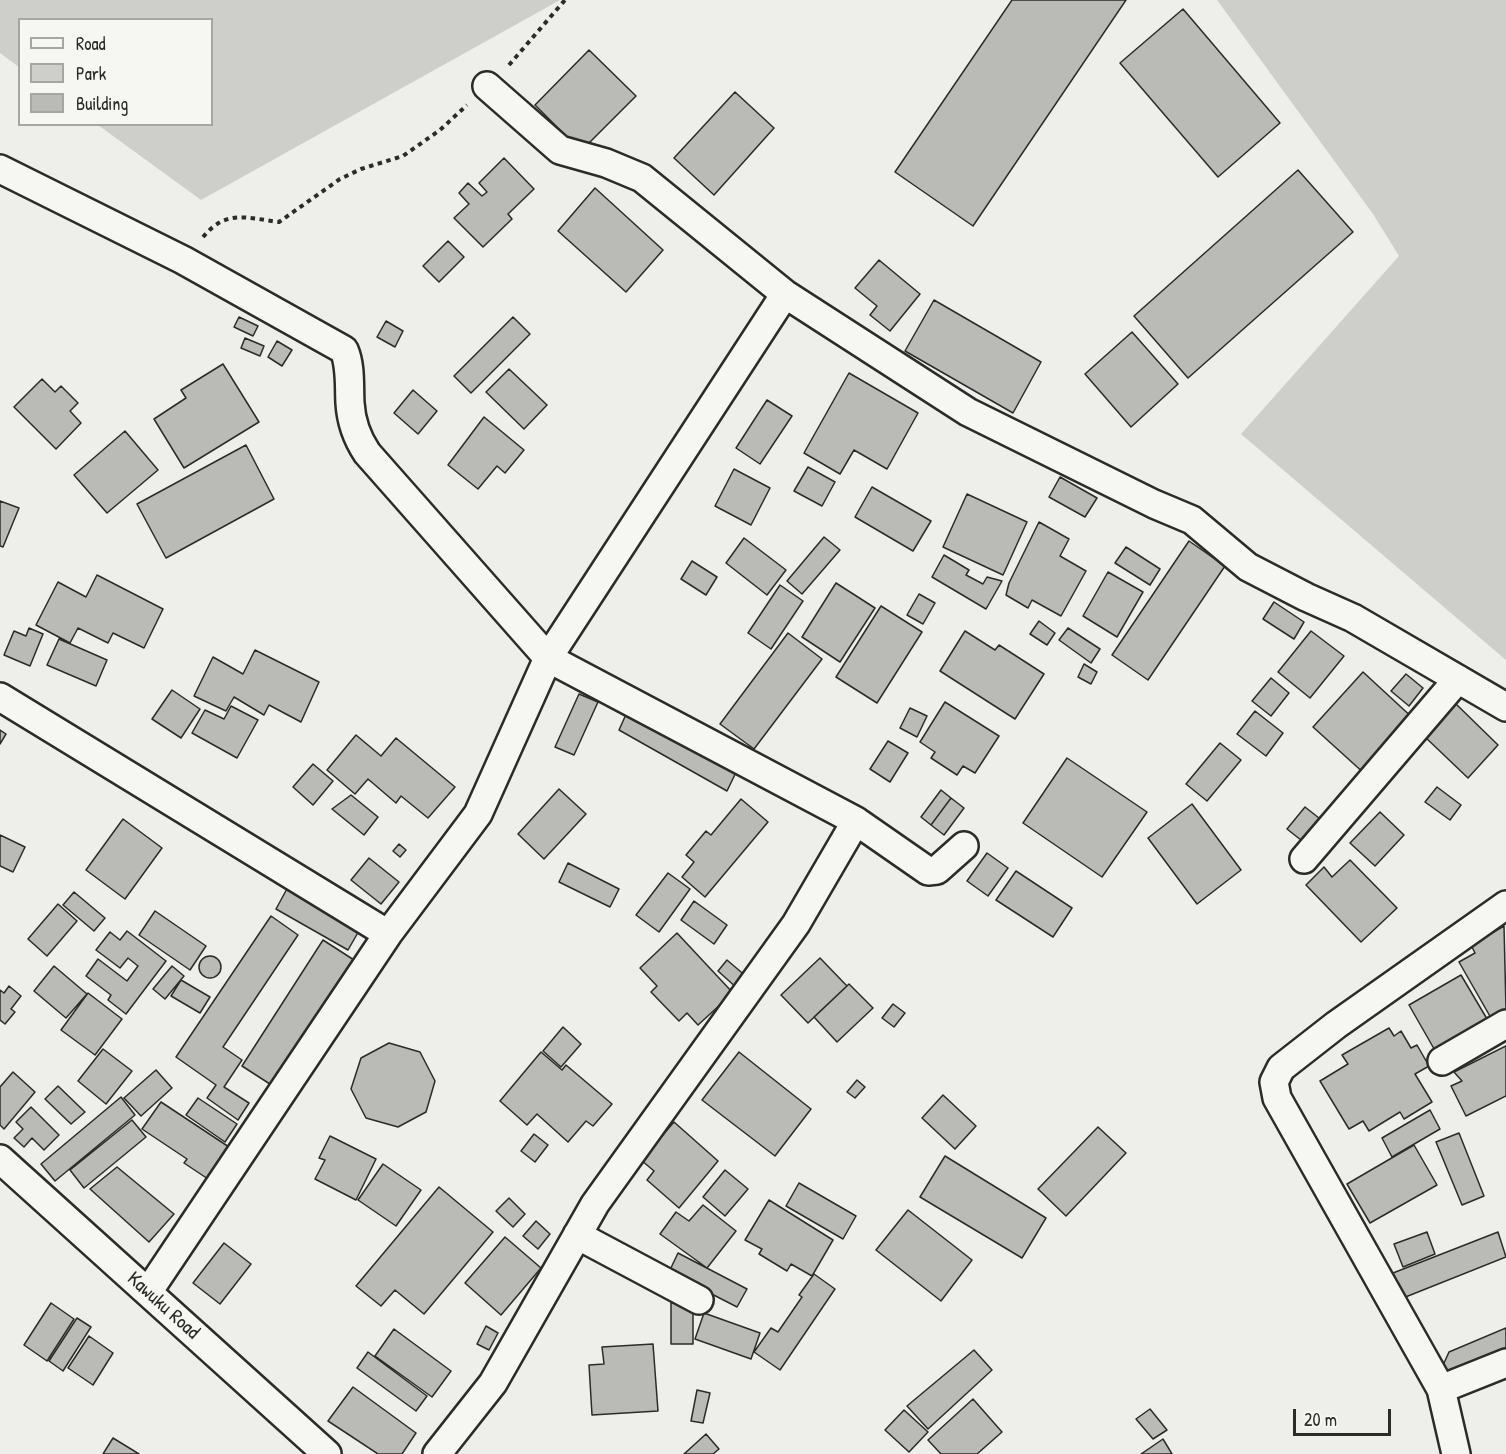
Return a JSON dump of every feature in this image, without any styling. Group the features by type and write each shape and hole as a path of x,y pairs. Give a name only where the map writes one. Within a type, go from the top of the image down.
{"street":[{"path":"487,86 560,150 606,163 642,178 785,294 968,412 1154,504 1192,520 1248,567 1353,618 1506,707"},
{"path":"0,169 183,260 344,350 348,364 352,420 367,453 548,658 856,821 928,871 937,870 964,846"},
{"path":"148,1292 388,934 478,814 548,658 785,294"},
{"path":"1304,859 1458,679"},
{"path":"0,697 388,934"},
{"path":"437,1454 493,1383 596,1204 796,924 856,821"},
{"path":"1456,1454 1441,1389 1277,1098 1274,1082 1281,1068 1336,1025 1506,905"},
{"path":"1443,1061 1506,1024"},
{"name":"Kawuku Road","path":"0,1159 327,1454"},
{"path":"577,1235 699,1300"},
{"path":"1441,1389 1506,1363"}],"path":[{"path":"183,260 211,227 232,216 279,222 340,179 361,169 402,156 440,130 507,67 565,0"}],"green space":[{"path":"0,0 560,0 201,200 99,126 213,126 213,18 18,18 18,66 0,53"},
{"path":"1217,0 1506,0 1506,660 1241,434 1399,256 1373,214"}],"building":[{"path":"1012,0 1126,0 973,226 895,172"},
{"path":"1183,9 1280,123 1218,177 1120,63"},
{"path":"589,50 636,96 581,151 535,105"},
{"path":"735,92 774,128 714,195 674,158"},
{"path":"504,158 534,189 508,214 512,219 483,247 454,218 469,204 459,193 468,183 482,196 487,192 479,183"},
{"path":"1298,170 1353,232 1188,378 1134,316"},
{"path":"595,188 663,250 626,292 558,231"},
{"path":"448,241 464,257 439,282 423,266"},
{"path":"879,260 920,294 890,331 870,315 877,306 855,288"},
{"path":"934,300 1041,362 1013,413 905,351"},
{"path":"239,317 258,326 253,336 234,327"},
{"path":"513,317 530,334 471,393 454,376"},
{"path":"386,321 403,331 395,347 377,337"},
{"path":"1132,332 1178,384 1131,427 1085,374"},
{"path":"245,338 264,346 260,356 241,348"},
{"path":"277,341 292,350 282,366 268,357"},
{"path":"223,364 259,422 184,468 154,419 186,398 181,390"},
{"path":"509,369 547,405 524,429 486,392"},
{"path":"849,373 918,413 887,469 854,450 840,474 804,453"},
{"path":"42,379 55,392 61,386 78,403 70,411 81,423 56,449 14,407"},
{"path":"413,390 437,411 418,434 394,413"},
{"path":"767,400 792,416 760,464 736,448"},
{"path":"484,417 524,450 505,473 497,466 478,489 448,465"},
{"path":"125,431 158,470 107,513 74,475"},
{"path":"246,445 274,499 166,558 137,504"},
{"path":"808,467 835,482 822,506 794,491"},
{"path":"734,469 770,488 751,525 715,506"},
{"path":"1060,477 1097,498 1085,517 1049,497"},
{"path":"872,487 931,521 913,551 855,517"},
{"path":"967,494 1027,522 1003,575 943,547"},
{"path":"0,501 19,508 3,547 0,546"},
{"path":"1039,522 1069,539 1060,556 1086,571 1061,616 1032,600 1028,608 1006,595 1009,583"},
{"path":"824,537 840,550 802,594 787,581"},
{"path":"744,538 786,570 767,595 726,563"},
{"path":"1189,541 1225,566 1148,680 1112,655"},
{"path":"1126,547 1160,569 1150,585 1115,563"},
{"path":"944,555 969,570 966,575 983,584 987,577 1002,581 986,609 932,577"},
{"path":"692,561 717,577 706,595 681,579"},
{"path":"1108,572 1143,592 1117,637 1083,616"},
{"path":"97,575 163,609 144,648 113,633 108,643 78,628 70,643 36,625 58,582 86,597"},
{"path":"836,583 875,608 840,662 802,637"},
{"path":"780,585 803,601 771,649 748,633"},
{"path":"919,594 935,603 923,624 907,615"},
{"path":"1274,602 1304,622 1294,639 1263,619"},
{"path":"881,606 922,632 877,703 836,677"},
{"path":"1039,621 1055,633 1047,645 1030,634"},
{"path":"29,628 43,634 30,666 4,655 14,631 26,636"},
{"path":"1068,628 1100,649 1091,663 1059,640"},
{"path":"965,631 995,650 999,645 1044,674 1015,719 940,671"},
{"path":"1311,631 1344,656 1310,698 1278,672"},
{"path":"788,633 822,659 754,749 720,724"},
{"path":"59,639 107,660 96,686 47,665"},
{"path":"255,650 319,682 301,722 269,705 264,715 234,697 226,711 194,696 213,657 243,674"},
{"path":"1084,664 1097,672 1091,684 1078,677"},
{"path":"1363,672 1415,720 1366,775 1313,727"},
{"path":"1406,674 1423,688 1409,706 1391,691"},
{"path":"1271,678 1289,693 1271,716 1252,701"},
{"path":"172,690 200,709 181,738 152,719"},
{"path":"579,694 598,702 574,755 555,747"},
{"path":"945,702 999,736 975,773 963,766 957,775 931,758 935,752 920,742"},
{"path":"1455,703 1498,745 1468,778 1424,736"},
{"path":"231,706 258,720 237,758 192,733 205,710 224,719"},
{"path":"910,708 927,716 917,737 900,728"},
{"path":"628,710 740,764 727,791 619,730"},
{"path":"1255,711 1283,733 1266,756 1237,734"},
{"path":"0,730 6,734 0,744"},
{"path":"356,735 381,756 396,738 455,787 428,818 401,796 396,803 368,779 355,794 327,770"},
{"path":"888,741 908,753 890,782 870,769"},
{"path":"1220,743 1241,760 1207,801 1186,784"},
{"path":"1067,758 1147,812 1102,877 1023,823"},
{"path":"313,764 333,781 313,805 293,787"},
{"path":"1437,787 1461,805 1450,820 1425,802"},
{"path":"559,789 586,814 544,859 518,834"},
{"path":"941,790 951,798 931,825 921,817"},
{"path":"351,795 378,817 364,835 332,809"},
{"path":"951,798 964,808 944,835 931,825"},
{"path":"741,799 768,822 705,897 682,877 694,862 686,855 706,831 711,835"},
{"path":"1192,804 1241,870 1197,904 1148,838"},
{"path":"1305,807 1324,822 1306,844 1287,829"},
{"path":"1380,812 1404,835 1375,866 1350,843"},
{"path":"123,819 162,848 125,899 86,870"},
{"path":"0,835 25,847 13,872 0,866"},
{"path":"399,844 406,850 400,857 393,851"},
{"path":"987,853 1008,868 988,896 967,881"},
{"path":"369,858 399,882 381,904 351,880"},
{"path":"1350,860 1397,908 1361,942 1306,885 1324,867 1332,877"},
{"path":"568,863 619,889 610,907 559,882"},
{"path":"1016,871 1072,908 1053,937 996,900"},
{"path":"668,873 690,889 659,932 636,915"},
{"path":"288,887 360,929 348,950 276,909"},
{"path":"74,892 105,918 94,931 63,905"},
{"path":"694,901 727,925 714,944 681,920"},
{"path":"58,904 77,921 47,956 28,939"},
{"path":"155,911 206,946 190,970 139,935"},
{"path":"271,916 298,935 223,1047 242,1060 224,1087 249,1103 238,1120 207,1098 216,1085 176,1057"},
{"path":"1504,926 1506,1010 1491,1018 1459,962 1475,953 1471,945"},
{"path":"127,931 166,961 126,1014 108,1000 111,995 86,976 98,959 127,981 138,966 128,958 120,968 96,950 110,932 120,940"},
{"path":"677,933 733,993 698,1025 687,1013 679,1021 651,992 657,986 640,968"},
{"path":"323,940 354,960 273,1086 242,1066"},
{"path":"210,956 218,959 221,967 218,975 210,978 202,975 199,967 202,959"},
{"path":"820,958 847,986 808,1023 781,995"},
{"path":"727,960 748,978 738,989 718,971"},
{"path":"54,966 87,994 66,1018 34,991"},
{"path":"172,966 184,976 165,999 153,989"},
{"path":"1461,975 1490,1024 1437,1054 1409,1005"},
{"path":"181,980 210,997 200,1013 171,996"},
{"path":"849,984 873,1008 837,1042 814,1017"},
{"path":"9,986 21,996 11,1009 15,1012 5,1024 0,1020 0,990 4,993"},
{"path":"88,993 122,1019 95,1055 61,1030"},
{"path":"893,1004 905,1013 894,1027 882,1018"},
{"path":"563,1027 581,1044 561,1067 543,1051"},
{"path":"1389,1028 1394,1036 1401,1031 1411,1048 1417,1045 1429,1066 1415,1074 1432,1102 1404,1119 1400,1112 1369,1131 1363,1121 1349,1129 1320,1081 1348,1064 1342,1055"},
{"path":"389,1043 420,1052 435,1081 426,1112 398,1127 366,1118 351,1089 361,1058"},
{"path":"1506,1046 1506,1096 1466,1116 1451,1086 1462,1081 1454,1072"},
{"path":"103,1049 132,1071 106,1104 78,1081"},
{"path":"541,1052 562,1070 566,1065 612,1104 593,1126 586,1121 568,1142 537,1114 527,1125 500,1101"},
{"path":"739,1052 811,1109 775,1156 702,1100"},
{"path":"156,1070 172,1088 141,1116 124,1098"},
{"path":"13,1072 35,1092 4,1129 0,1125 0,1087"},
{"path":"857,1080 865,1087 855,1098 847,1092"},
{"path":"58,1086 85,1112 71,1124 45,1099"},
{"path":"943,1095 976,1126 955,1149 922,1118"},
{"path":"121,1097 135,1115 55,1181 41,1164"},
{"path":"198,1098 237,1124 225,1142 186,1115"},
{"path":"161,1102 229,1147 208,1179 184,1163 187,1159 142,1129"},
{"path":"31,1107 59,1135 44,1150 32,1138 24,1147 14,1138 23,1129 16,1122"},
{"path":"1430,1110 1440,1129 1392,1157 1382,1138"},
{"path":"132,1120 146,1137 84,1188 70,1170"},
{"path":"674,1122 718,1161 679,1208 647,1180 654,1171 641,1160"},
{"path":"1098,1127 1126,1153 1066,1216 1038,1189"},
{"path":"1459,1133 1484,1196 1462,1205 1436,1142"},
{"path":"534,1134 548,1145 535,1162 521,1151"},
{"path":"330,1136 376,1159 356,1200 315,1179 325,1160 319,1158"},
{"path":"1414,1145 1437,1185 1370,1223 1347,1184"},
{"path":"945,1156 1046,1218 1022,1258 920,1197"},
{"path":"383,1164 421,1190 396,1226 358,1200"},
{"path":"117,1167 174,1214 149,1242 90,1189"},
{"path":"725,1170 748,1189 725,1216 703,1197"},
{"path":"799,1183 856,1216 843,1239 786,1206"},
{"path":"439,1187 493,1232 424,1314 395,1290 381,1306 356,1286"},
{"path":"509,1198 525,1214 513,1227 496,1211"},
{"path":"769,1200 833,1240 812,1276 791,1264 787,1271 759,1254 762,1249 745,1240"},
{"path":"703,1205 736,1231 707,1268 660,1234 676,1212 689,1221"},
{"path":"908,1210 972,1260 941,1301 876,1250"},
{"path":"536,1221 550,1234 538,1249 523,1236"},
{"path":"1427,1232 1435,1254 1403,1267 1394,1244"},
{"path":"1498,1232 1506,1257 1403,1298 1393,1273"},
{"path":"505,1237 541,1268 501,1315 465,1283"},
{"path":"224,1243 251,1264 220,1304 193,1283"},
{"path":"678,1253 747,1289 737,1307 669,1272"},
{"path":"814,1274 835,1289 780,1370 754,1352 771,1328 778,1332 802,1297 799,1295"},
{"path":"51,1303 74,1319 47,1361 24,1345"},
{"path":"671,1303 693,1303 693,1344 671,1344"},
{"path":"704,1313 760,1333 751,1359 695,1339"},
{"path":"77,1318 91,1327 63,1371 49,1361"},
{"path":"486,1326 498,1333 489,1350 477,1344"},
{"path":"1506,1328 1506,1351 1439,1374 1449,1352"},
{"path":"394,1329 451,1371 432,1397 375,1356"},
{"path":"89,1336 113,1353 93,1385 68,1368"},
{"path":"653,1344 658,1411 592,1415 589,1365 604,1364 602,1347"},
{"path":"974,1350 992,1370 928,1429 907,1406"},
{"path":"368,1352 427,1396 416,1411 357,1368"},
{"path":"353,1387 416,1433 402,1454 378,1454 328,1421"},
{"path":"697,1390 710,1393 703,1423 691,1421"},
{"path":"973,1399 1002,1432 977,1454 941,1454 928,1440"},
{"path":"1150,1409 1167,1430 1153,1439 1136,1419"},
{"path":"904,1410 928,1432 909,1452 885,1430"},
{"path":"706,1434 719,1449 713,1454 684,1454"},
{"path":"113,1438 139,1454 103,1454"},
{"path":"1163,1439 1172,1454 1141,1454"}]}
